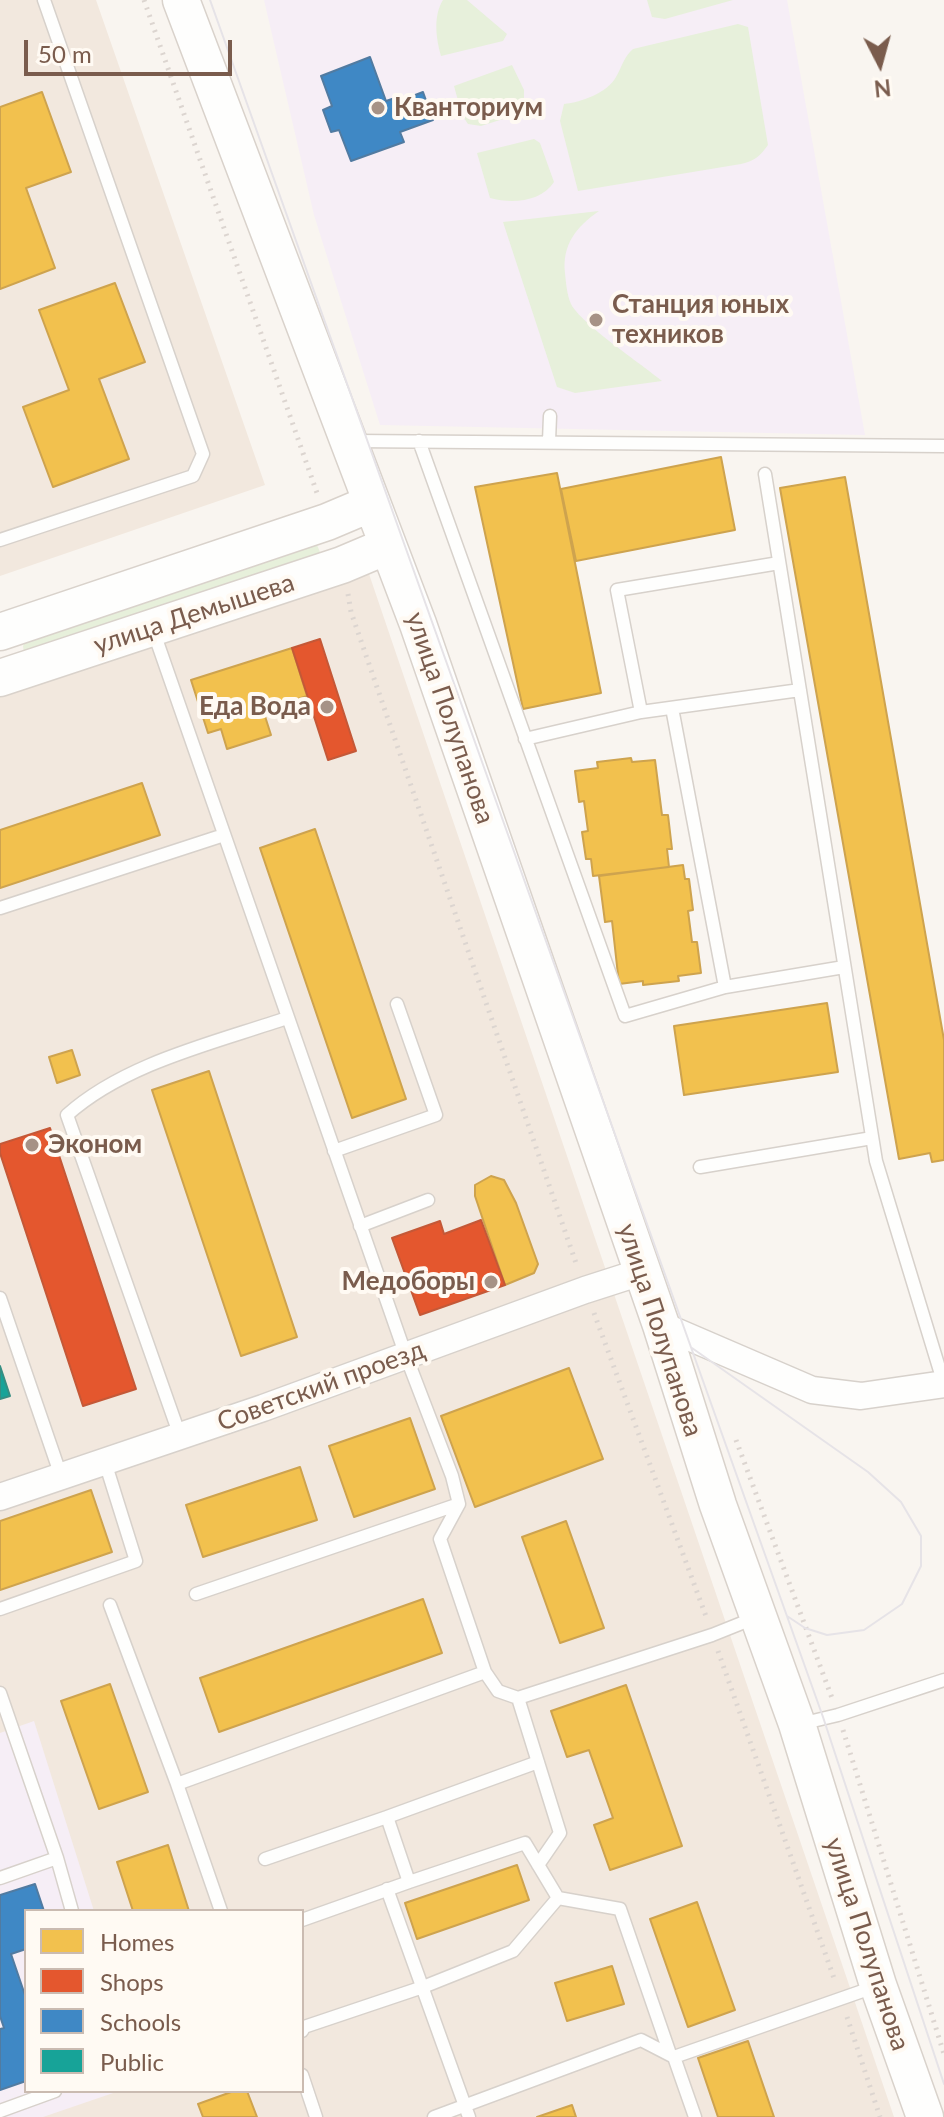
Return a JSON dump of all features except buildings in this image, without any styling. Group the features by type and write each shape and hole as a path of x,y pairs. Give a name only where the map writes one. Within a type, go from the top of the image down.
{"street":[{"path":"181,0 372,503"},
{"name":"улица Демышева","path":"0,633 327,522 372,503"},
{"name":"улица Полупанова","path":"372,503 418,624 661,1325 690,1423 797,1724 878,1985 925,2117"},
{"name":"улица Демышева","path":"6,676 342,565 387,546"},
{"path":"0,633 6,676"},
{"name":"Советский проезд","path":"0,1497 641,1272"},
{"path":"661,1325 812,1390 861,1396 944,1384"}],"lane":[{"path":"0,540 193,476 203,454 44,0"},
{"path":"549,441 550,416"},
{"path":"348,439 359,442 944,446"},
{"path":"419,441 625,1016 725,987 844,967"},
{"path":"765,474 876,1161 944,1384"},
{"path":"641,712 617,590 779,563"},
{"path":"152,627 360,1226 452,1476 459,1504 440,1539 485,1672 498,1691 518,1698 712,1635 757,1617"},
{"path":"525,739 641,712 800,690"},
{"path":"672,708 725,987"},
{"path":"0,908 224,835"},
{"path":"334,1151 436,1115 397,1004"},
{"path":"180,1436 67,1115 87,1097 133,1072 287,1018"},
{"path":"700,1167 872,1138"},
{"path":"360,1226 428,1200"},
{"path":"1,1307 61,1476"},
{"path":"0,1609 136,1561 105,1461"},
{"path":"196,1594 459,1504"},
{"path":"110,1605 220,1909"},
{"path":"177,1784 485,1672"},
{"path":"797,1724 838,1715 944,1680"},
{"path":"0,1693 71,1909"},
{"path":"518,1698 560,1833 538,1865"},
{"path":"265,1859 538,1762"},
{"path":"387,1817 409,1882"},
{"path":"304,1919 525,1843 558,1898 620,1909 695,2117"},
{"path":"0,1878 57,1858"},
{"path":"387,1889 467,2111"},
{"path":"304,2027 423,1987 513,1951 558,1898"},
{"path":"434,2117 467,2111 641,2040 672,2055 878,1985"},
{"path":"304,2081 316,2117"},
{"path":"0,2111 50,2093"}],"path":[{"path":"144,0 327,522"},
{"path":"342,565 351,612 585,1290 712,1635 880,2117"},
{"path":"736,1440 838,1715 944,2054"}],"shaded area":[{"path":"0,0 96,0 265,485 0,576"},
{"name":"Станция юных техников","path":"264,0 787,0 865,435 380,425 314,215"},
{"path":"368,571 894,2117 0,2117 0,696"},
{"path":"34,1721 93,1909 24,1909 24,2093 113,2093 43,2117 0,2117 0,1733"}],"green space":[{"path":"443,0 467,0 507,34 503,41 441,56 436,27"},
{"path":"647,0 733,0 665,19 652,17"},
{"path":"738,24 748,27 768,145 760,155 741,164 578,191 560,121 564,104 586,99 607,88 633,49"},
{"path":"512,65 524,90 524,106 519,114 481,126 468,124 462,115 454,86"},
{"path":"534,139 540,143 554,182 542,194 525,200 490,198 477,153"},
{"path":"599,211 577,230 568,245 566,285 571,304 613,344 662,381 575,393 557,387 503,222"},
{"path":"317,545 320,552 318,559 24,653 26,640 303,547"}],"tram line":[{"path":"210,0 823,1717 944,2084"},
{"path":"692,1348 868,1472 901,1502 921,1536 921,1566 902,1604 864,1630 827,1635 805,1628 787,1616"}],"place":[{"name":"Кванториум","path":"378,108"},
{"name":"Станция юных техников","path":"596,320"},
{"name":"Еда Вода","path":"327,707"},
{"name":"Эконом","path":"32,1145"},
{"name":"Медоборы","path":"491,1282"}]}
